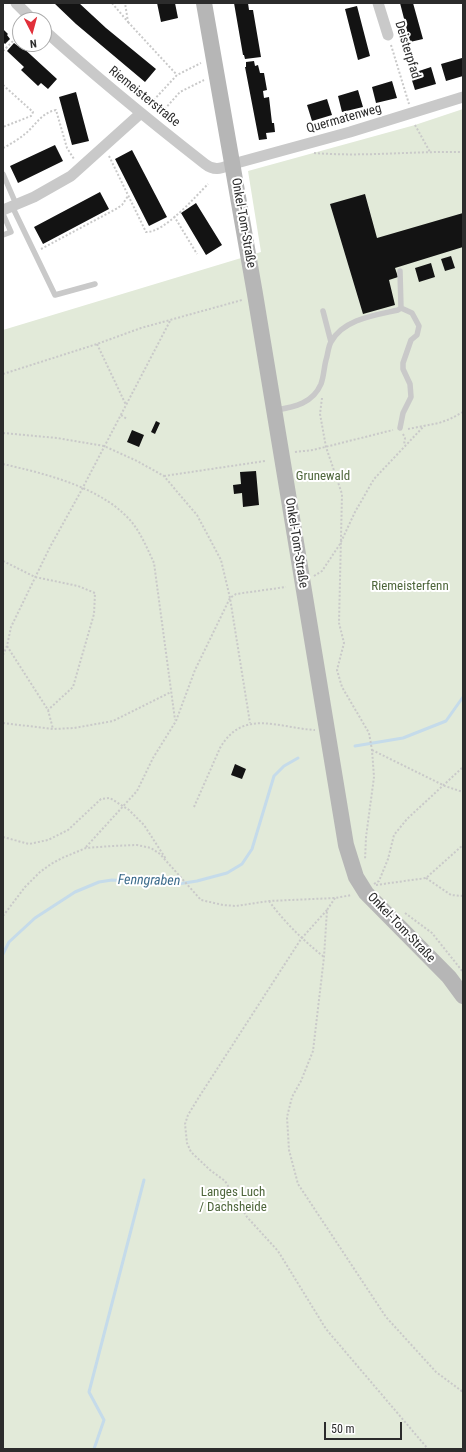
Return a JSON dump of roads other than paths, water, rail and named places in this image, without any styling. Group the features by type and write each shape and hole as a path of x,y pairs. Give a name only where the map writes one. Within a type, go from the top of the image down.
{"main road":[{"name":"Onkel-Tom-Straße","path":"204,3 233,164 346,845 356,877 366,893 448,977 463,996"}],"street":[{"path":"16,3 25,12"},
{"name":"Deisterpfad","path":"378,3 388,35"},
{"name":"Riemeisterstraße","path":"52,37 82,65 210,168 220,169 233,164"},
{"name":"Quermatenweg","path":"233,164 355,131 463,97"},
{"path":"10,207 34,197 70,176 85,165 141,113"}],"lane":[{"path":"3,174 10,207 32,246 55,295 94,284"},
{"path":"3,214 11,232 3,235"},
{"path":"400,271 401,308"},
{"path":"274,411 294,407 307,402 314,395 321,383 331,342 339,333 352,323 364,318 401,308"},
{"path":"400,428 403,413 411,397 410,384 403,369 403,362 411,340 417,336 419,326 412,314 401,308"},
{"path":"323,311 331,342"}],"waterway":[{"name":"Fenngraben","path":"355,746 403,738 446,721 463,697"},
{"name":"Fenngraben","path":"3,954 9,942 35,918 75,892 99,882 112,880 178,884 197,881 227,873 242,864 252,849 274,776 284,766 298,758"},
{"path":"94,1449 104,1420 89,1392 144,1180"}],"park label":[{"name":"Grunewald","path":"323,477"},
{"name":"Riemeisterfenn","path":"410,587"},
{"name":"Langes Luch / Dachsheide","path":"233,1200"}]}
